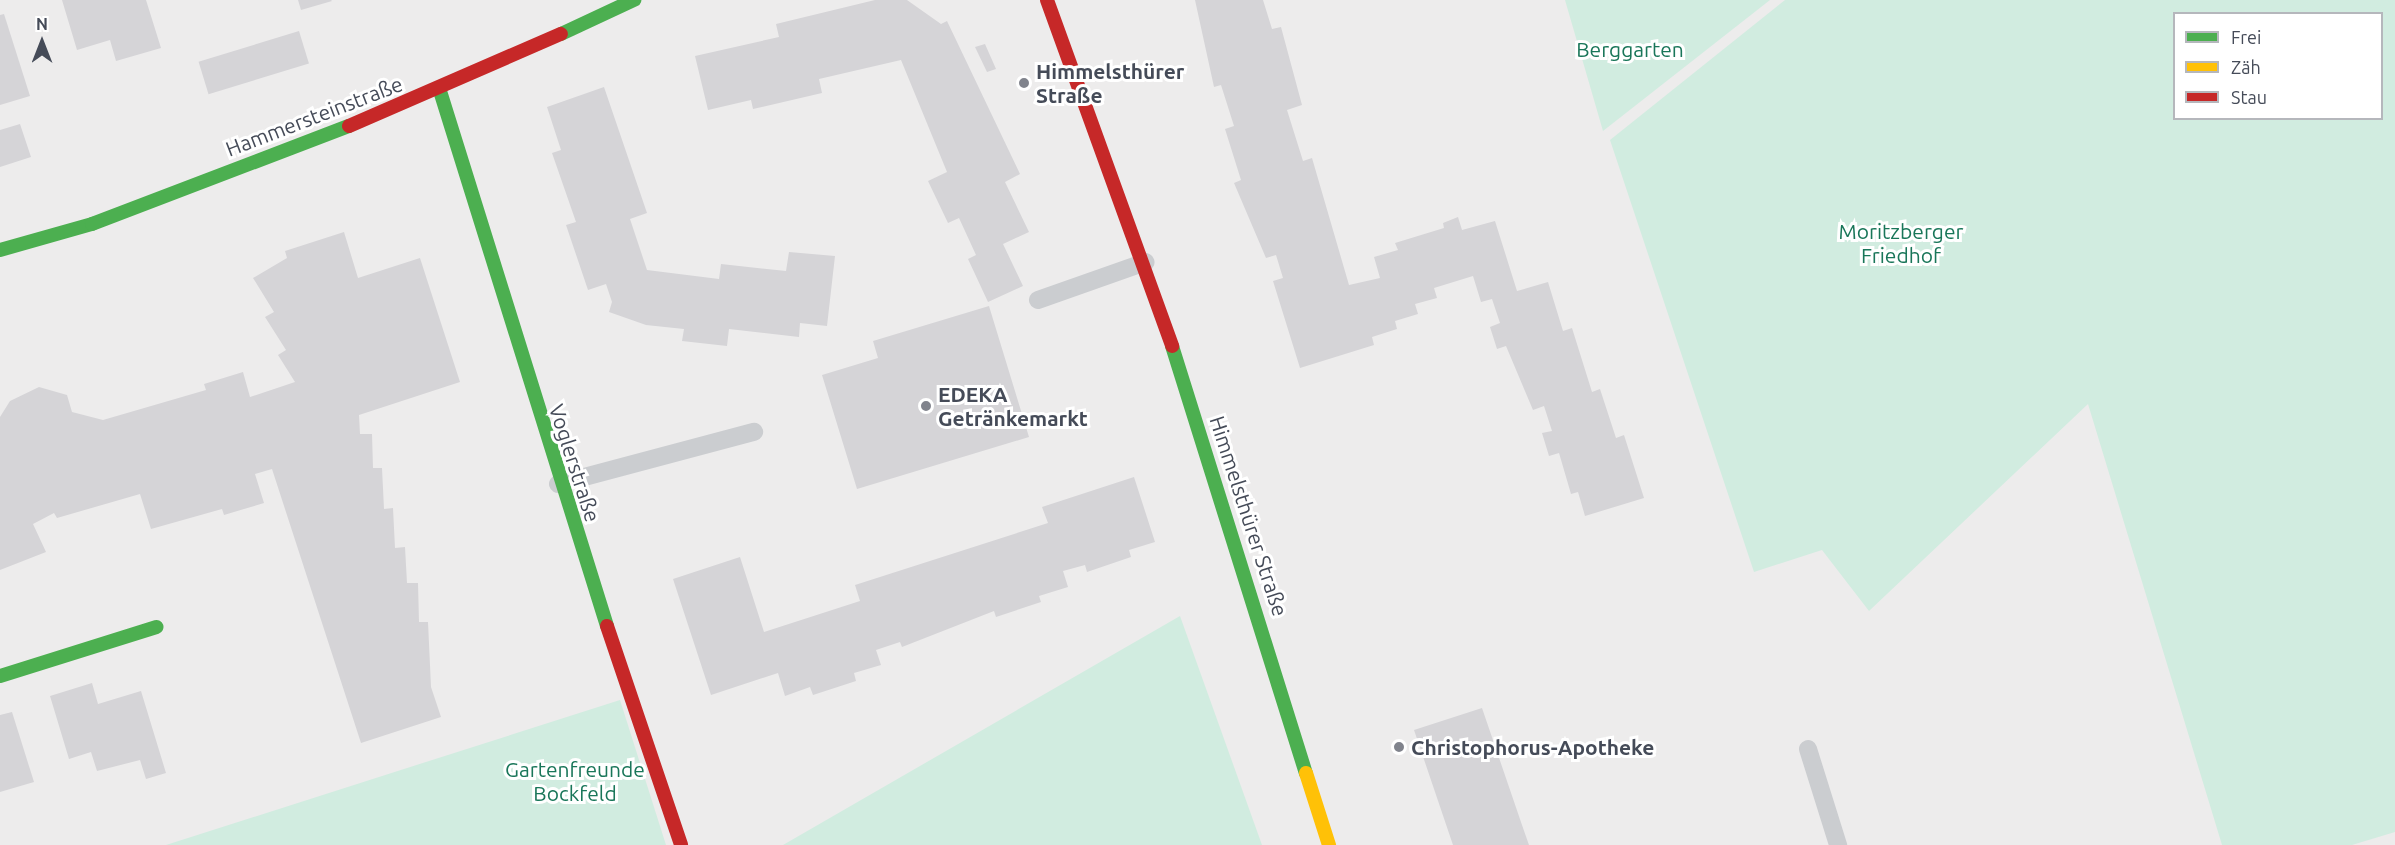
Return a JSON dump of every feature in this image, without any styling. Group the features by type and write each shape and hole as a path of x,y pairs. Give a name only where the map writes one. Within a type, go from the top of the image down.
{"street":[{"name":"Hammersteinstraße","path":"0,250 92,224 440,90 634,0"},
{"name":"Himmelsthürer Straße","path":"1047,0 1146,262 1329,845"},
{"name":"Voglerstraße","path":"440,90 558,484 681,845"},
{"path":"0,675 156,627"}],"lane":[{"path":"1038,300 1146,262"},
{"path":"558,484 754,432"},
{"path":"1808,749 1838,845"}],"green space":[{"name":"Berggarten","path":"1565,0 1770,0 1603,131"},
{"name":"Moritzberger Friedhof","path":"1785,0 2395,0 2395,832 2352,845 2222,845 2088,404 1869,611 1822,550 1754,572 1610,140"},
{"path":"1180,616 1262,845 783,845"},
{"name":"Gartenfreunde Bockfeld","path":"620,700 666,845 166,845"}],"building":[{"path":"62,0 146,0 161,48 116,61 110,40 77,50"},
{"path":"298,0 331,0 332,1 301,10"},
{"path":"875,0 907,0 941,24 947,21 1020,174 1005,182 1029,232 1003,244 1023,286 988,302 968,259 976,255 959,218 948,223 928,181 947,172 901,60 819,79 822,93 753,109 751,100 708,110 695,56 779,37 776,24"},
{"path":"1195,0 1263,0 1272,29 1281,27 1302,105 1287,110 1303,161 1312,158 1349,285 1380,278 1374,257 1398,250 1395,243 1444,228 1443,223 1458,217 1462,230 1495,221 1517,291 1548,282 1563,331 1572,328 1592,392 1600,389 1616,438 1624,435 1644,498 1585,516 1578,492 1571,494 1559,453 1549,456 1542,433 1552,431 1544,406 1533,410 1506,346 1497,349 1490,327 1500,323 1492,299 1481,302 1473,276 1434,288 1437,298 1415,304 1418,314 1395,321 1397,329 1372,337 1374,345 1300,368 1273,281 1283,278 1276,255 1266,258 1234,183 1241,180 1225,129 1234,126 1221,85 1214,87"},
{"path":"4,14 30,96 0,105 0,15"},
{"path":"299,31 309,64 209,94 199,62"},
{"path":"985,44 996,69 987,72 975,47"},
{"path":"604,87 647,213 630,219 647,270 719,279 721,264 786,271 789,252 835,256 827,326 800,323 799,337 729,329 727,346 682,341 684,329 646,325 609,312 612,302 606,284 588,290 566,225 576,222 552,153 561,150 547,107"},
{"path":"20,124 31,157 0,167 0,130"},
{"path":"344,232 358,278 420,258 460,382 359,415 360,434 372,434 373,468 382,468 384,509 393,508 395,548 405,547 407,583 418,583 419,622 428,622 431,687 441,717 361,743 272,469 255,474 264,503 224,515 222,509 151,529 140,494 57,518 54,513 33,524 46,552 0,570 0,417 10,401 39,387 67,395 72,412 103,420 206,390 204,384 243,372 250,397 295,382 278,355 286,350 265,317 274,312 253,278 287,258 285,251"},
{"name":"EDEKA Getränkemarkt","path":"989,306 1029,437 857,489 822,375 878,358 873,341"},
{"path":"1134,477 1155,542 1129,550 1131,557 1087,572 1085,565 1063,571 1068,587 1039,596 1041,602 996,617 994,611 902,647 900,642 876,650 881,665 854,673 856,681 813,695 810,687 785,696 778,673 711,695 673,579 740,557 764,632 860,601 855,585 1048,523 1042,507"},
{"path":"92,683 98,704 141,691 166,773 146,779 140,760 97,771 91,752 69,759 50,696"},
{"path":"1482,708 1529,845 1453,845 1414,730"},
{"path":"12,712 34,782 0,792 0,715"}],"traffic: fast":[{"path":"561,34 634,0"},
{"path":"440,91 607,626"},
{"path":"0,250 92,224 349,126"},
{"path":"1172,346 1306,773"},
{"path":"0,676 156,627"}],"traffic: slow":[{"path":"1306,773 1329,845"}],"traffic: jam":[{"path":"1047,0 1172,346"},
{"path":"349,126 561,34"},
{"path":"607,626 681,845"}],"place":[{"name":"Himmelsthürer Straße","path":"1024,83"},
{"name":"EDEKA Getränkemarkt","path":"926,406"},
{"name":"Christophorus-Apotheke","path":"1399,747"}]}
